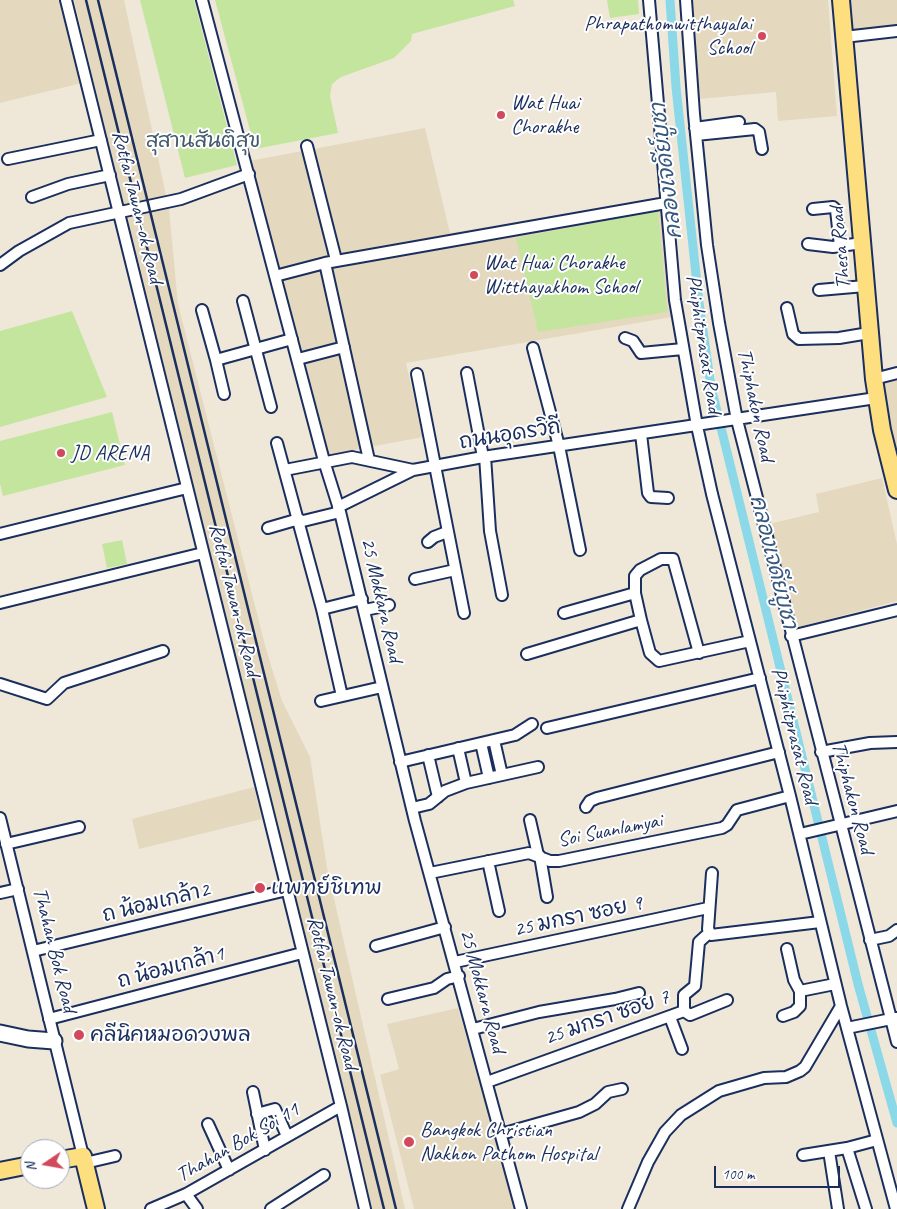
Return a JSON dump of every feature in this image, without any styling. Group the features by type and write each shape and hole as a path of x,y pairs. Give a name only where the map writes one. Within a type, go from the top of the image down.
{"main road":[{"name":"Thesa Road","path":"841,0 876,398 894,461 897,490"},
{"path":"70,1160 84,1159"},
{"name":"Thahan Bok Road","path":"84,1159 96,1209"},
{"path":"0,1171 20,1167"}],"street":[{"name":"Rotfai Tawan-ok Road","path":"66,0 365,1209"},
{"name":"25 Mokkara Road","path":"202,0 365,610 412,808 522,1209"},
{"name":"Phiphitprasat Road","path":"649,0 675,300 683,349 702,425 712,494 778,752 803,834 820,922 841,1006 851,1028 877,1140 896,1209"},
{"name":"Thiphakon Road","path":"686,0 691,77 707,244 719,324 737,420 821,752 836,826 870,940 897,1042"},
{"path":"844,37 897,31"},
{"path":"696,132 739,122"},
{"path":"696,132 755,129 759,132 762,149"},
{"path":"8,159 101,140"},
{"path":"307,146 336,260"},
{"path":"0,265 63,226 83,219 181,199 249,174"},
{"path":"32,197 68,184 110,175"},
{"path":"275,276 336,260 666,203"},
{"path":"813,209 833,207 836,210 840,246"},
{"path":"808,244 840,246 862,243"},
{"path":"325,263 369,460"},
{"path":"819,290 865,286"},
{"path":"243,301 271,407"},
{"path":"787,308 793,334 799,339 839,338 869,332"},
{"path":"202,310 224,394"},
{"path":"625,338 633,340 641,353 683,349"},
{"path":"216,360 292,339"},
{"path":"298,358 344,347"},
{"path":"533,348 559,446 580,550"},
{"path":"467,373 484,457 490,531 502,594"},
{"path":"874,379 897,373"},
{"path":"418,374 464,613"},
{"name":"ถนนอุดรวิถี","path":"268,528 339,510 413,470 484,457 876,398"},
{"path":"641,434 648,492 651,497 668,498"},
{"path":"277,443 322,609 342,696"},
{"path":"285,470 352,457 413,470"},
{"path":"0,534 187,488"},
{"path":"428,542 434,537 448,532"},
{"path":"0,603 203,553"},
{"path":"699,654 673,558 661,559 640,570 635,576 635,592 650,653 656,660 699,654 750,641"},
{"path":"415,579 456,570"},
{"path":"564,613 635,592"},
{"path":"322,609 362,599"},
{"path":"365,610 389,605"},
{"path":"791,636 897,610"},
{"path":"527,654 641,620"},
{"path":"0,684 47,699 64,683 163,651"},
{"path":"547,728 760,678"},
{"path":"321,701 382,687"},
{"path":"400,762 515,735 532,724"},
{"path":"494,740 502,775"},
{"path":"821,752 870,743 897,742"},
{"path":"480,743 489,778"},
{"path":"458,748 466,783"},
{"path":"586,807 590,801 598,798 778,752"},
{"path":"428,755 438,797"},
{"path":"412,808 429,804 445,791 466,783 538,767"},
{"name":"Soi Suanlamyai","path":"430,873 529,853 550,861 559,861 722,828 727,825 737,810 790,796"},
{"path":"803,834 897,811"},
{"name":"Thahan Bok Road","path":"0,818 84,1159"},
{"path":"530,820 547,897"},
{"path":"6,844 79,826"},
{"path":"488,861 498,910"},
{"path":"712,873 708,908 709,933 715,935 820,922"},
{"path":"0,893 18,889"},
{"name":"ถ น้อมเกล้า2","path":"33,951 287,890"},
{"name":"25 มกรา ซอย 9","path":"455,962 708,908"},
{"path":"376,946 445,927"},
{"path":"870,940 889,936 897,930"},
{"name":"25 มกรา ซอย 7","path":"487,1082 684,1011 684,995 695,986 699,942 709,933"},
{"path":"783,1016 794,1012 800,1006 800,991 794,980 787,950"},
{"name":"ถ น้อมเกล้า1","path":"49,1019 302,953"},
{"path":"388,999 434,988 447,979 459,976"},
{"path":"800,991 836,984"},
{"path":"473,1030 539,1012 615,999 639,992"},
{"path":"684,1011 690,1015 727,1000"},
{"path":"628,1209 648,1162 660,1140 681,1115 719,1091 764,1078 786,1077 800,1071 805,1067 841,1006"},
{"path":"670,1017 682,1049"},
{"path":"851,1028 890,1019"},
{"path":"0,1033 28,1039 54,1041"},
{"path":"501,1134 579,1112 595,1104 608,1092 622,1089"},
{"path":"253,1092 265,1150"},
{"name":"Thahan Bok Soi 11","path":"151,1209 186,1194 341,1106"},
{"path":"257,1114 275,1108 287,1136"},
{"path":"208,1124 229,1170"},
{"path":"803,1155 847,1148 877,1140"},
{"path":"847,1148 866,1209"},
{"path":"829,1151 838,1209"},
{"path":"84,1159 116,1156"},
{"path":"271,1209 324,1176"},
{"path":"186,1194 197,1209"}],"shaded area":[{"path":"0,0 63,0 86,82 0,103"},
{"path":"74,0 124,0 169,209 178,304 266,649 282,701 310,757 327,868 405,1209 371,1209 177,430"},
{"name":"Phrapathomwitthayalai School","path":"691,0 828,0 837,116 778,121 776,92 699,99"},
{"path":"845,0 897,0 897,25 848,30"},
{"name":"Wat Huai Chorakhe Witthayakhom School","path":"425,128 450,233 661,198 672,317 406,363 423,437 327,455 249,161"},
{"path":"897,375 897,460 878,378"},
{"path":"882,478 897,544 897,601 795,628 769,524 819,512 816,494"},
{"path":"254,787 262,819 139,849 132,819"},
{"path":"458,1008 516,1209 414,1209 380,1075 399,1069 387,1024"}],"green space":[{"name":"สุสานสันติสุข","path":"140,0 194,0 237,165 185,178"},
{"path":"215,0 513,0 515,6 412,34 411,41 394,58 341,77 332,84 330,96 338,133 255,149"},
{"path":"607,0 638,0 639,14 610,18"},
{"path":"658,211 667,312 538,332 516,238"},
{"path":"72,311 107,397 0,427 0,331"},
{"name":"JD ARENA","path":"112,412 125,465 3,496 0,484 0,441"},
{"path":"122,540 127,564 107,568 102,544"}],"waterway":[{"name":"คลองเจดีย์บูชา","path":"670,0 676,87 699,303 711,387 858,984 897,1123"}],"railway":[{"path":"86,0 384,1209"},
{"path":"98,0 396,1209"}],"place":[{"name":"Phrapathomwitthayalai School","path":"762,36"},
{"name":"Wat Huai Chorakhe","path":"501,115"},
{"name":"Wat Huai Chorakhe Witthayakhom School","path":"474,275"},
{"name":"JD ARENA","path":"61,453"},
{"name":"แพทย์ชิเทพ","path":"260,888"},
{"name":"คลีนิคหมอดวงพล","path":"79,1035"},
{"name":"Bangkok Christian Nakhon Pathom Hospital","path":"409,1142"}]}
